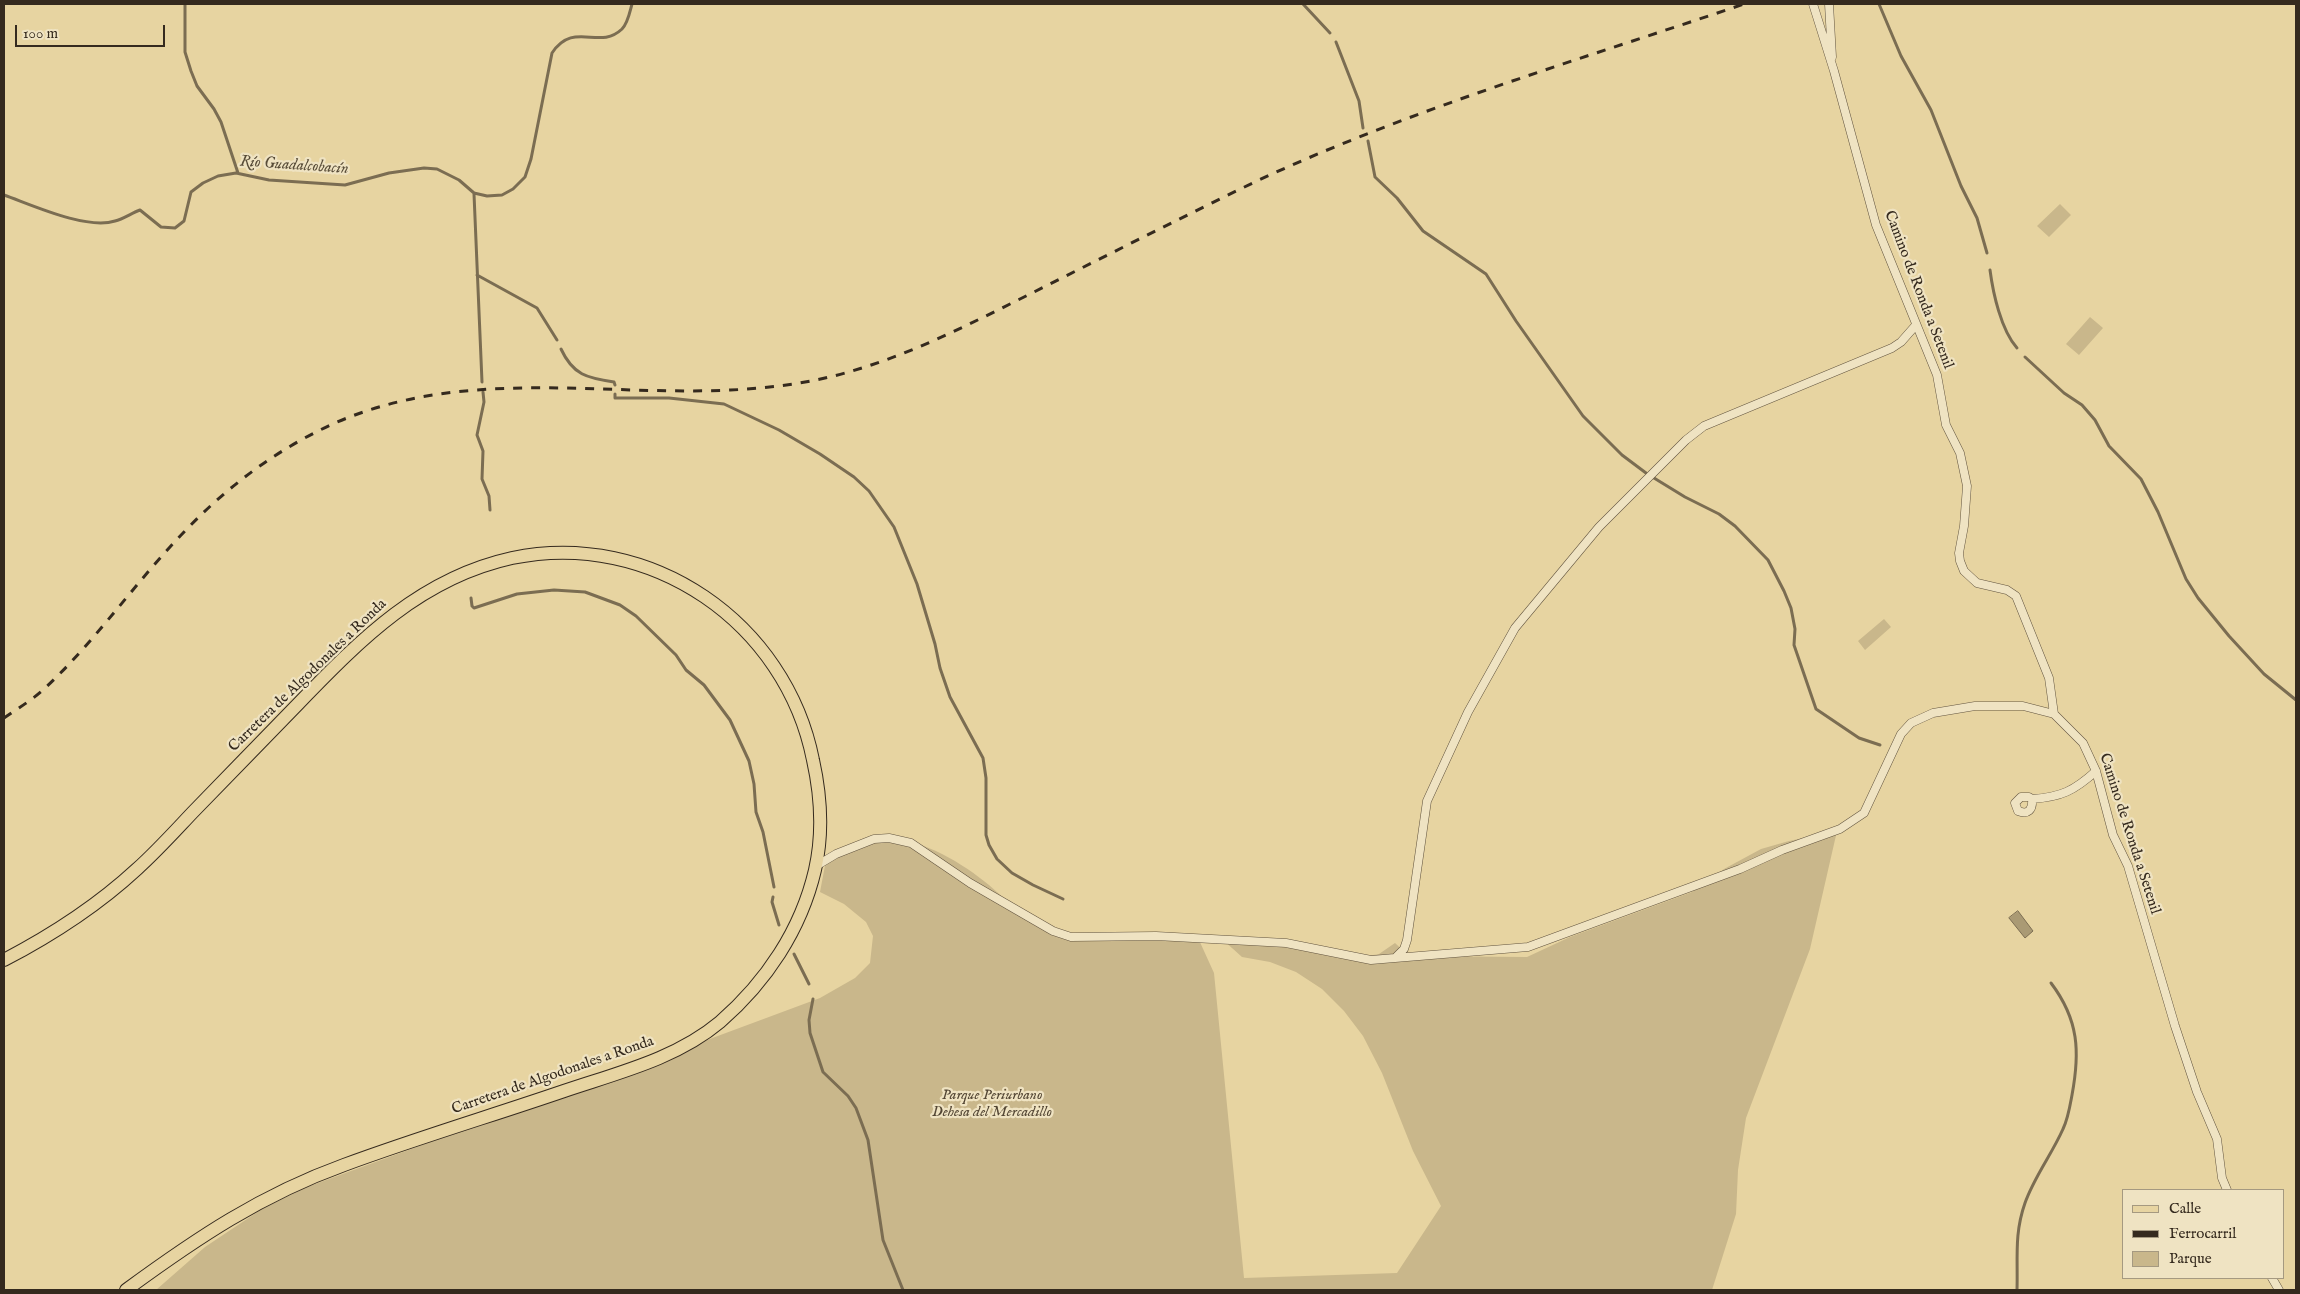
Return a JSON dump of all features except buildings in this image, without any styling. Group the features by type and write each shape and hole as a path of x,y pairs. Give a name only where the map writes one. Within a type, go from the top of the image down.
{"main road":[{"name":"Carretera de Algodonales a Ronda","path":"4,960 68,924 137,869 317,685 384,621 416,597 444,582 479,568 510,558 546,553 577,552 609,557 662,572 716,604 736,622 775,667 792,695 810,744 819,788 820,823 816,866 803,909 766,973 750,994 715,1026 657,1060 340,1166 251,1206 186,1246 126,1290"}],"street":[{"name":"Camino de Ronda a Setenil","path":"1813,4 1834,71 1876,225 1937,375 1946,425 1960,454 1967,486 1964,526 1959,553 1960,561 1964,571 1977,583 2007,590 2016,596 2049,678 2054,714 2083,743 2096,771 2113,835 2128,866 2175,1026 2197,1092 2217,1139 2222,1178 2227,1189"},
{"name":"Camino de Ronda a Setenil","path":"1829,4 1834,71"},
{"path":"1395,958 1404,949 1408,940 1428,801 1468,712 1515,628 1599,527 1686,440 1704,426 1892,348 1901,342 1916,325"},
{"path":"816,866 836,854 874,839 889,838 911,844 1053,932 1072,937 1156,936 1286,943 1371,960 1528,947 1740,869 1782,850 1840,829 1864,813 1901,734 1911,723 1933,713 1984,706 2022,706 2054,714"},
{"path":"2032,800 2050,798 2068,792 2079,787 2096,771"},
{"path":"2273,1279 2279,1290"}],"green space":[{"path":"2060,204 2071,215 2049,237 2037,226"},
{"path":"2090,317 2103,328 2079,355 2066,344"},
{"path":"1884,619 1891,627 1865,650 1858,641"},
{"name":"Parque Periurbano Dehesa del Mercadillo","path":"1837,831 1810,949 1746,1118 1738,1170 1736,1214 1712,1290 156,1290 205,1247 262,1209 307,1187 444,1137 660,1064 707,1040 820,998 855,978 870,963 873,936 866,922 844,904 820,892 827,855 869,841 890,839 921,845 950,858 977,876 1024,913 1048,926 1065,932 1103,939 1199,940 1214,973 1244,1278 1397,1273 1441,1206 1413,1151 1382,1073 1363,1036 1344,1011 1322,989 1296,972 1270,962 1242,957 1222,939 1302,947 1355,958 1379,954 1395,943 1409,956 1527,957 1570,937 1692,892 1724,869 1761,849"}],"shaded area":[{"path":"2018,911 2033,931 2025,938 2009,918"}],"waterway":[{"path":"185,4 185,52 197,86 221,122 238,173"},
{"name":"Río Guadalcobacín","path":"4,195 59,215 89,222 103,223 115,221 140,210 161,227 175,228 184,221 191,192 203,183 218,176 236,173 269,180 345,185 389,173 424,168 437,169 459,180 474,193 487,196 502,195 513,189 525,177 531,159 552,53 560,43 569,38 596,38 613,35 624,26 632,4"},
{"path":"1303,4 1330,33"},
{"path":"1879,4 1901,56 1931,110 1961,186 1977,218 1987,253"},
{"path":"1336,42 1359,101 1363,128"},
{"path":"1368,141 1375,177 1397,198 1423,231 1486,274 1516,321 1583,416 1622,455 1646,473"},
{"path":"474,194 482,382"},
{"path":"1990,270 2002,321 2017,348"},
{"path":"477,275 537,308 557,340"},
{"path":"561,349 576,370 589,377 614,382 615,385"},
{"path":"2025,357 2064,393 2082,405 2095,420 2109,446 2141,479 2158,512 2186,579 2198,598 2229,636 2264,674 2296,700"},
{"path":"483,392 484,402 477,435 483,451 482,479 489,496 490,510"},
{"path":"615,394 615,398 669,398 724,404 779,430 820,454 854,477 869,491 894,527 917,584 950,697 983,758 986,778 986,835 989,845 997,859 1012,873 1063,899"},
{"path":"1654,478 1685,497 1719,514 1735,526 1768,560 1791,608 1795,629 1794,645 1816,709 1859,738 1880,745"},
{"path":"471,598 474,608 517,594 554,590 585,592 620,605 636,616 676,655 686,670 704,685 730,720 749,761 754,784 756,812 763,832 774,887"},
{"path":"773,897 772,902 779,925"},
{"path":"794,954 809,984"},
{"path":"2017,1290 2017,1246 2019,1225 2025,1203 2033,1184 2065,1125 2075,1079 2076,1050 2072,1023 2067,1010 2051,983"},
{"path":"813,999 809,1020 810,1033 823,1072 848,1096 856,1108 868,1140 883,1240 903,1290"}],"railway":[{"path":"4,718 39,694 62,671 150,570 202,514 256,469 294,444 335,423 397,402 461,391 524,388 717,391 781,386 845,373 891,358 958,329 1229,194 1318,154 1438,107 1744,4"}]}
